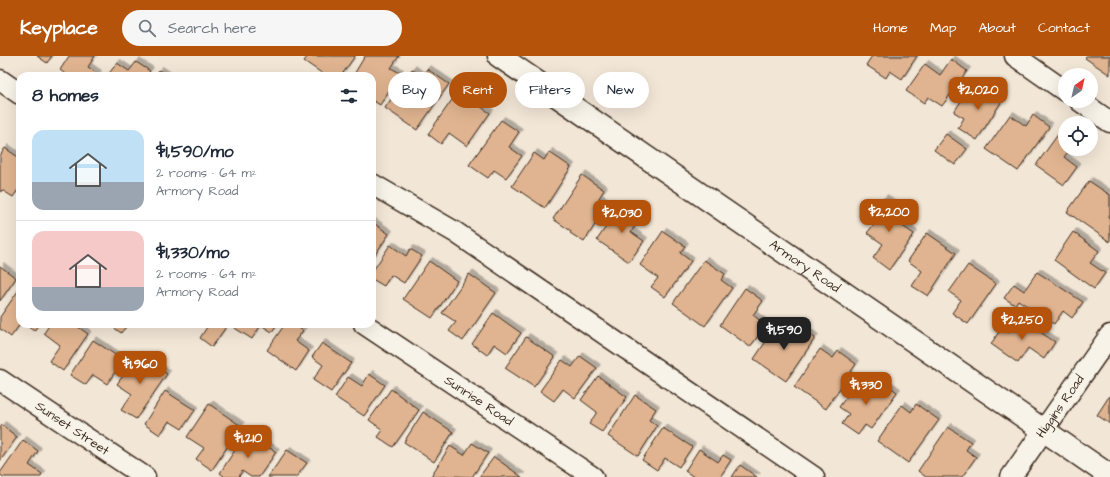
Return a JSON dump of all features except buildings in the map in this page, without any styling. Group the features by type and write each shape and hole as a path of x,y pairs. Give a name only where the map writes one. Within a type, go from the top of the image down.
{"main road":[{"name":"Armory Road","path":"499,56 1110,476"}],"street":[{"path":"1015,56 1058,86"},
{"path":"0,80 16,91"},
{"path":"1090,108 1110,122"},
{"path":"376,186 455,232 814,477"},
{"name":"Sunrise Road","path":"370,328 593,477"},
{"name":"Higgins Road","path":"1011,477 1110,335"},
{"name":"Sunset Street","path":"0,380 145,477"}]}
